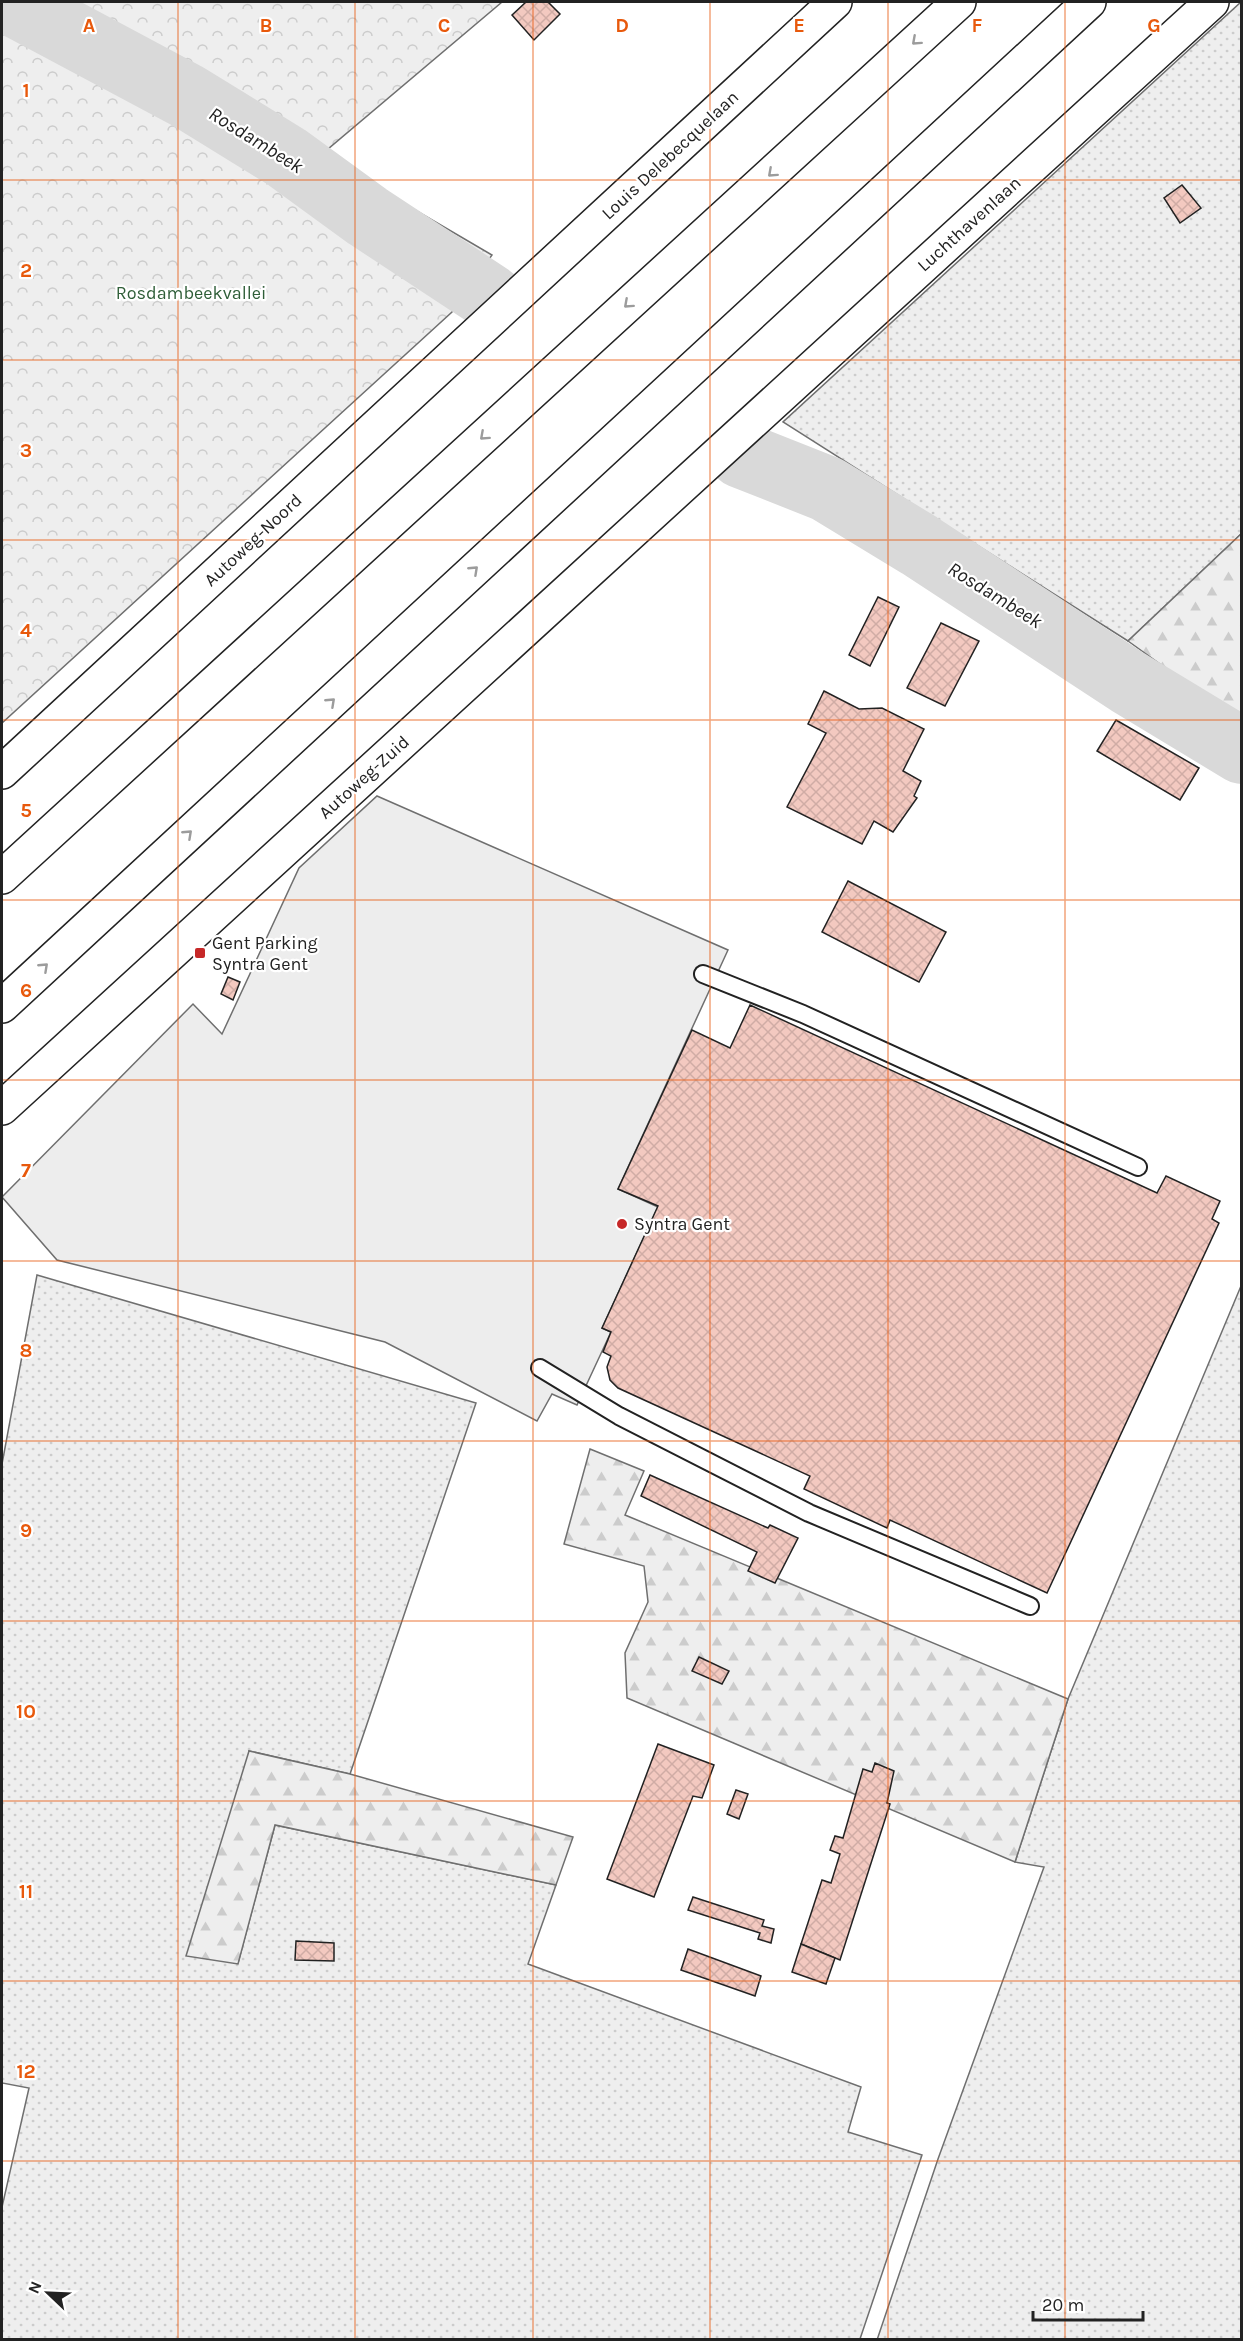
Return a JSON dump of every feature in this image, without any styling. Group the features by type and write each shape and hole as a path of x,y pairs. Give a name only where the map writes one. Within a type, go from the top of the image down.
{"main road":[{"name":"Louis Delebecquelaan","path":"505,309 835,2"},
{"path":"2,877 959,2"},
{"path":"2,1006 1089,2"},
{"name":"Luchthavenlaan","path":"726,446 1212,2"},
{"name":"Autoweg-Noord","path":"2,772 505,309"},
{"name":"Autoweg-Zuid","path":"2,1108 726,446"}],"lane":[{"path":"703,974 803,1014 1138,1167"},
{"path":"540,1368 619,1416 809,1513 1030,1606"}],"green space":[{"name":"Rosdambeekvallei","path":"2,2 502,2 321,155 492,255 452,312 2,723"},
{"path":"1241,2 1241,534 1128,641 783,422"},
{"path":"1241,534 1241,722 1128,641"},
{"path":"37,1275 476,1403 350,1774 249,1751 238,1963 275,1825 556,1885 528,1964 861,2087 848,2132 922,2155 860,2339 2,2339 2,2207 29,2088 2,2083 2,1464"},
{"path":"1241,1286 1241,2339 877,2340 938,2159 1044,1867 1015,1862 1068,1699"},
{"path":"590,1449 644,1471 625,1515 1068,1699 1015,1862 627,1698 625,1653 648,1602 644,1566 564,1544"},
{"path":"249,1751 350,1774 573,1837 556,1885 275,1825 238,1964 186,1956"}],"shaded area":[{"path":"377,796 728,950 618,1189 658,1207 602,1328 611,1332 577,1405 552,1394 537,1421 385,1342 57,1260 2,1197 193,1004 222,1034 299,868"}],"building":[{"path":"526,2 548,2 560,14 534,40 512,15"},
{"path":"1182,185 1201,208 1180,223 1164,198"},
{"path":"878,597 899,607 870,666 849,655"},
{"path":"941,623 979,641 945,706 907,688"},
{"path":"824,691 859,709 882,708 924,729 903,771 921,781 914,796 917,798 893,832 874,821 862,844 787,807 826,733 808,724"},
{"path":"1116,720 1199,768 1180,800 1097,751"},
{"path":"848,881 946,932 919,982 822,932"},
{"path":"228,977 240,982 233,1000 221,994"},
{"path":"750,1005 1157,1193 1166,1176 1220,1201 1212,1219 1219,1223 1047,1593 890,1520 887,1528 804,1489 810,1476 618,1388 610,1380 607,1367 611,1356 603,1352 611,1332 602,1328 658,1206 618,1189 692,1030 730,1048"},
{"path":"650,1475 768,1528 770,1525 798,1538 775,1583 748,1571 757,1552 641,1496"},
{"path":"699,1657 729,1671 722,1684 692,1671"},
{"path":"658,1744 714,1765 702,1798 693,1796 654,1897 607,1879"},
{"path":"875,1763 894,1771 887,1803 890,1804 840,1960 801,1944 822,1880 831,1883 840,1854 830,1850 835,1836 843,1838 863,1769 872,1772"},
{"path":"736,1790 748,1794 739,1819 727,1814"},
{"path":"693,1897 764,1920 762,1926 774,1929 771,1943 758,1939 760,1933 688,1910"},
{"path":"296,1941 334,1943 334,1961 295,1960"},
{"path":"801,1944 835,1958 826,1984 792,1972"},
{"path":"688,1949 761,1976 755,1996 681,1970"}],"waterway":[{"name":"Rosdambeek","path":"11,2 187,96 286,157 367,216 490,297"},
{"name":"Rosdambeek","path":"741,455 827,489 919,545 1128,682 1242,751"}],"place":[{"name":"Gent Parking Syntra Gent","path":"200,953"},
{"name":"Syntra Gent","path":"622,1224"}]}
